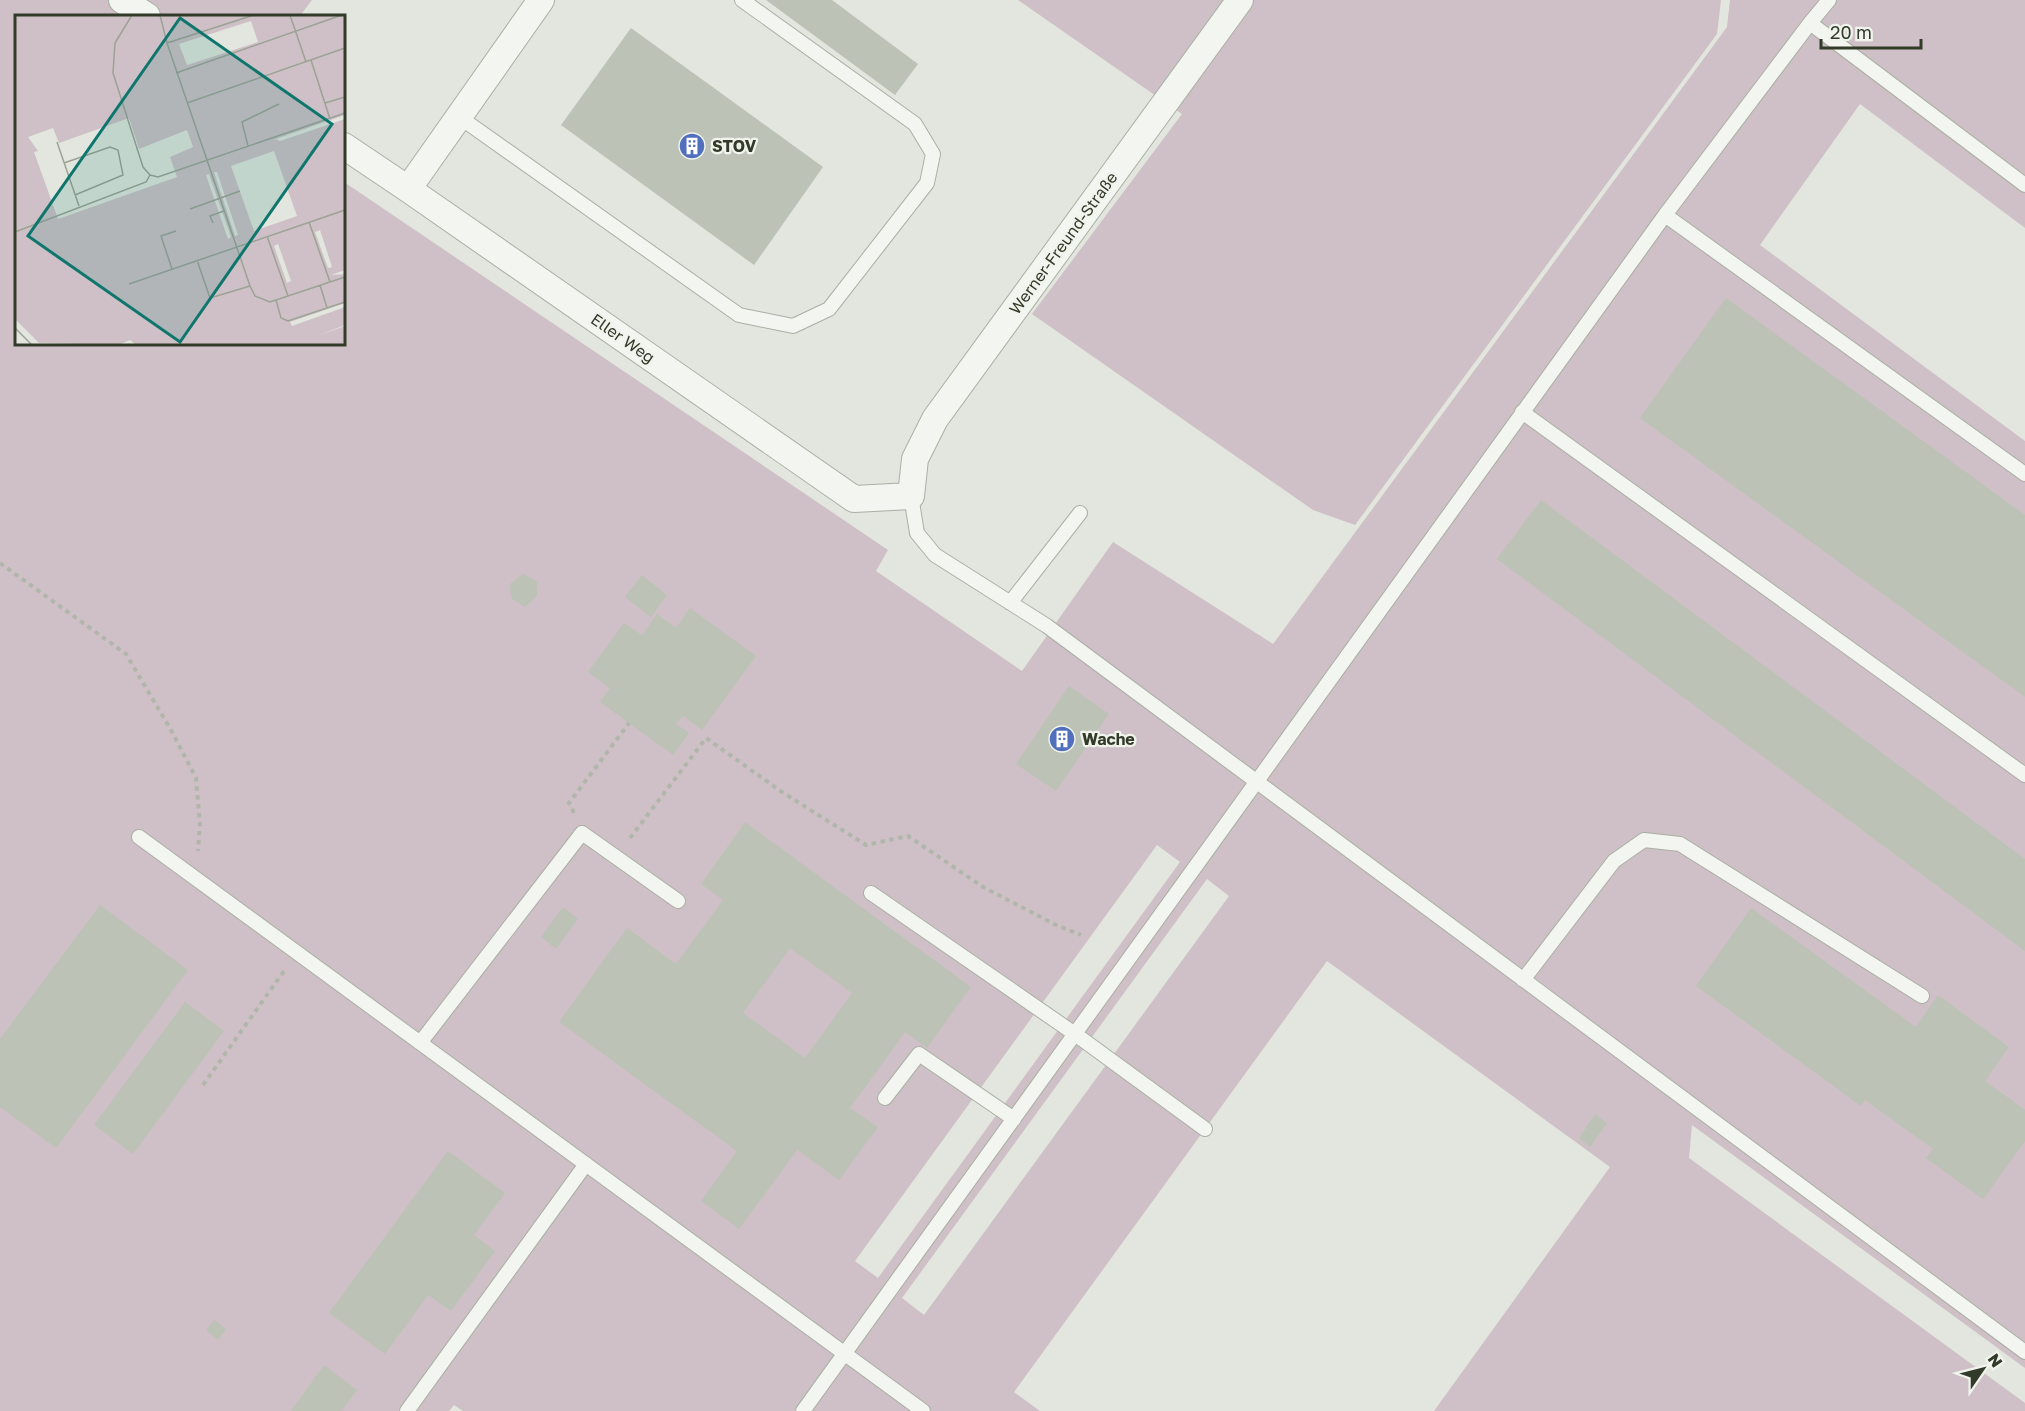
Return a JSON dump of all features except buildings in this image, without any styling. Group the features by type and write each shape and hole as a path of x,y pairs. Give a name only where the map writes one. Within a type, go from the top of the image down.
{"street":[{"path":"122,0 145,15"},
{"path":"408,189 542,0"},
{"name":"Werner-Freund-Straße","path":"911,496 915,459 935,419 1240,0"},
{"name":"Eller Weg","path":"345,147 854,499 911,496"}],"lane":[{"path":"458,116 739,315 793,326 829,309 927,183 933,154 915,124 742,0"},
{"path":"803,1411 1665,215 1829,0"},
{"path":"1810,23 2025,185"},
{"path":"1665,215 2025,474"},
{"path":"1522,412 2025,775"},
{"path":"911,496 917,533 935,555 1047,626 2025,1352"},
{"path":"1010,603 1080,513"},
{"path":"420,1043 582,833 678,901"},
{"path":"139,837 924,1411"},
{"path":"1523,980 1614,861 1644,840 1680,844 1922,996"},
{"path":"871,893 1075,1034 1205,1129"},
{"path":"885,1098 919,1053 1014,1119"},
{"path":"407,1411 586,1164"}],"path":[{"path":"0,563 126,654 171,730 196,778 200,824 195,879"},
{"path":"582,833 569,803 629,723"},
{"path":"616,857 706,738 782,792 866,845 908,836 983,887 1056,925 1081,935"},
{"path":"203,1085 297,953"}],"shaded area":[{"path":"0,0 312,0 301,15 15,15 15,345 345,345 345,183 888,550 876,571 1022,671 1113,542 1273,644 1727,27 1730,0 2025,0 2025,228 1860,104 1760,245 2025,441 2025,1368 1692,1125 1689,1158 2025,1403 2025,1411 1434,1411 1610,1167 1327,961 1014,1392 1040,1411 463,1411 454,1405 449,1411 0,1411","holes":["1157,845 1180,862 878,1278 855,1261","1207,879 1229,896 924,1315 902,1298"]},
{"path":"1018,0 1721,0 1717,34 1355,525 1313,510 1032,314 1182,114"}],"place":[{"name":"STOV","path":"692,146"},
{"name":"Wache","path":"1062,739"}]}
